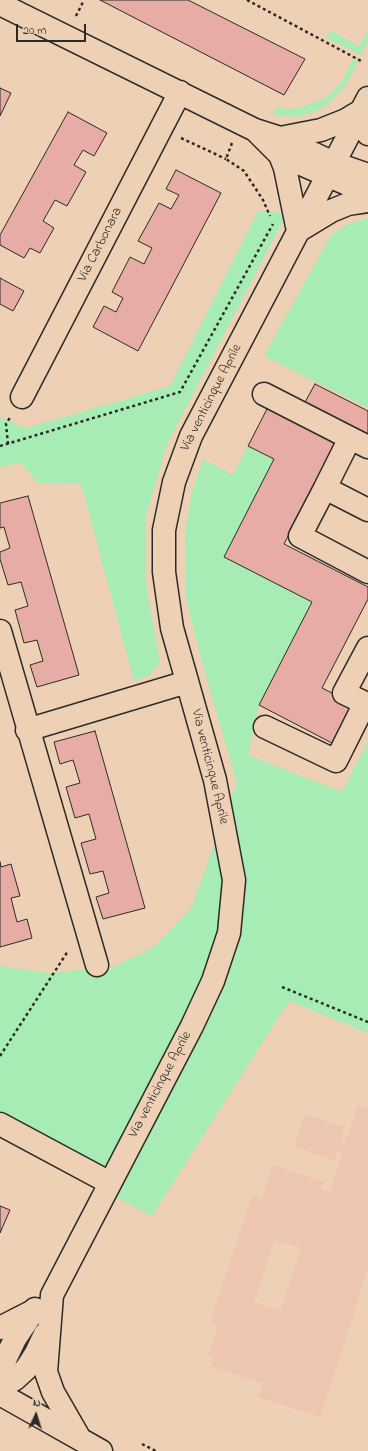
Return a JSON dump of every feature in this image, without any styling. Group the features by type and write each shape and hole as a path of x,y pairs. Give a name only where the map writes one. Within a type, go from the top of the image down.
{"street":[{"path":"0,4 255,130 280,147 330,170 368,193"},
{"name":"Via Carbonara","path":"22,397 180,92"},
{"path":"280,147 346,120 365,104"},
{"path":"365,104 368,134"},
{"name":"Via venticinque Aprile","path":"0,1388 15,1379 26,1369 36,1353 43,1315 52,1294 192,1026 213,981 229,933 234,880 215,780 172,628 164,572 164,530 174,482 191,436 365,104"},
{"path":"280,147 298,231 331,211 348,204 368,201"},
{"path":"330,170 368,175"},
{"path":"264,394 359,443 325,488 300,536 368,572"},
{"path":"325,488 368,510"},
{"path":"0,631 27,730 97,966"},
{"path":"265,727 336,761 365,703 344,693 368,648"},
{"path":"27,730 187,682"},
{"path":"0,1124 110,1183"},
{"path":"43,1315 46,1372 53,1392 80,1439"},
{"name":"Via venticinque Aprile","path":"0,1328 43,1315"},
{"name":"Via venticinque Aprile","path":"0,1376 3,1364 15,1339 43,1315"},
{"path":"0,1394 101,1451"}],"path":[{"path":"73,23 84,0"},
{"path":"247,0 364,62"},
{"path":"0,446 180,392 273,224 263,200 244,171 226,159 161,128"},
{"path":"226,159 234,140"},
{"path":"8,444 6,424 22,397"},
{"path":"0,1056 85,925"},
{"path":"282,987 368,1022"},
{"path":"142,1444 156,1451"}],"shaded area":[{"path":"358,1105 368,1108 368,1269 320,1417 258,1397 263,1383 211,1366 213,1357 208,1355 218,1327 210,1324 252,1197 262,1199 273,1165 324,1182 321,1189 330,1192 342,1153 338,1151 334,1161 294,1146 304,1114 345,1127 340,1141 345,1143","holes":["274,1240 301,1248 281,1311 254,1302"]}],"green space":[{"path":"330,30 359,46 368,30 368,42 361,55 326,38"},
{"path":"353,59 358,62 345,86 329,103 318,110 297,117 272,114 276,107 284,109 299,108 327,97 341,82"},
{"path":"258,211 287,213 167,444 146,516 146,584 160,662 151,674 134,681 81,484 38,483 21,463 0,467 0,417 26,428 170,386"},
{"path":"368,218 368,408 264,356 331,235 348,224"},
{"path":"248,446 274,459 224,557 312,602 259,705 248,755 342,792 368,741 368,1033 289,1001 152,1216 0,1138 0,966 50,973 116,966 155,946 191,908 237,783 200,655 186,599 185,534 191,496 203,459 233,475"}],"building":[{"path":"100,0 188,0 305,59 284,95"},
{"path":"0,88 11,93 0,116"},
{"path":"68,112 107,133 94,156 83,150 74,165 86,172 67,206 55,200 43,221 54,228 40,253 30,248 24,258 0,245 0,235"},
{"path":"176,170 221,193 138,351 93,327 104,306 116,312 123,298 112,292 130,257 144,264 152,248 138,241 159,203 171,209 179,195 166,189"},
{"path":"0,278 24,291 13,311 0,304"},
{"path":"315,384 368,411 368,436 304,404"},
{"path":"268,407 337,443 284,544 368,587 368,599 322,688 352,703 332,743 259,705 312,602 224,557 274,459 248,446"},
{"path":"28,496 79,675 37,687 30,665 43,661 37,640 24,643 15,610 28,606 21,582 8,585 0,559 0,552 10,548 4,527 0,528 0,503"},
{"path":"95,731 145,908 103,919 96,897 109,893 103,871 90,874 81,843 96,839 89,814 75,818 66,787 80,783 73,760 60,764 54,742"},
{"path":"0,862 1,867 11,864 20,896 11,898 17,922 27,919 32,938 0,947"},
{"path":"0,1206 10,1210 0,1233"}]}
